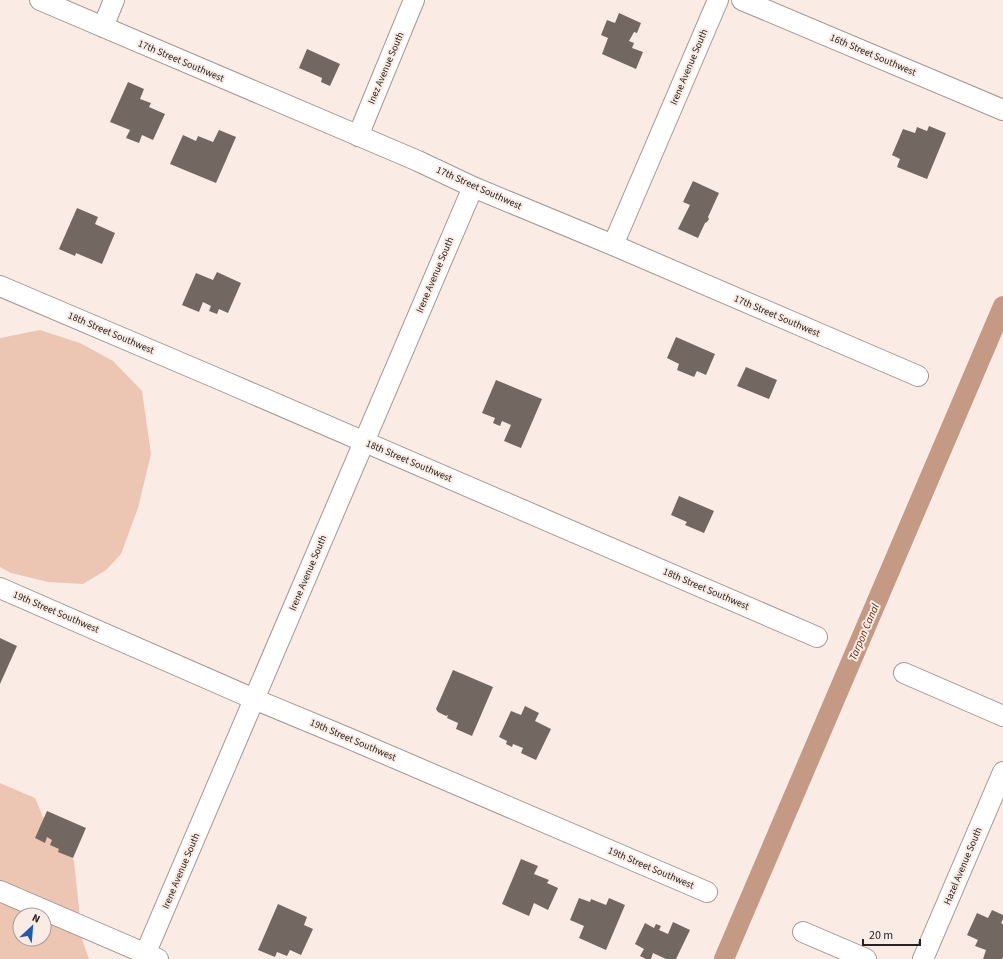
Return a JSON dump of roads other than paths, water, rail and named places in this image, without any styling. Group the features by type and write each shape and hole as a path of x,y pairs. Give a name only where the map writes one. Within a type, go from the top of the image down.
{"street":[{"name":"17th Street Southwest","path":"40,0 418,161 473,187 613,245 918,376"},
{"path":"103,27 114,0"},
{"name":"Inez Avenue South","path":"358,136 414,0"},
{"name":"Irene Avenue South","path":"613,245 718,0"},
{"name":"16th Street Southwest","path":"742,0 1003,110"},
{"name":"Irene Avenue South","path":"149,957 254,699 473,187"},
{"name":"18th Street Southwest","path":"0,286 817,637"},
{"name":"19th Street Southwest","path":"0,588 254,699 707,892"},
{"path":"904,673 1003,716"},
{"name":"Hazel Avenue South","path":"923,959 1003,772"},
{"path":"0,891 149,957"},
{"path":"804,932 866,959"}],"waterway":[{"name":"Tarpon Canal","path":"724,959 1003,306"}]}
